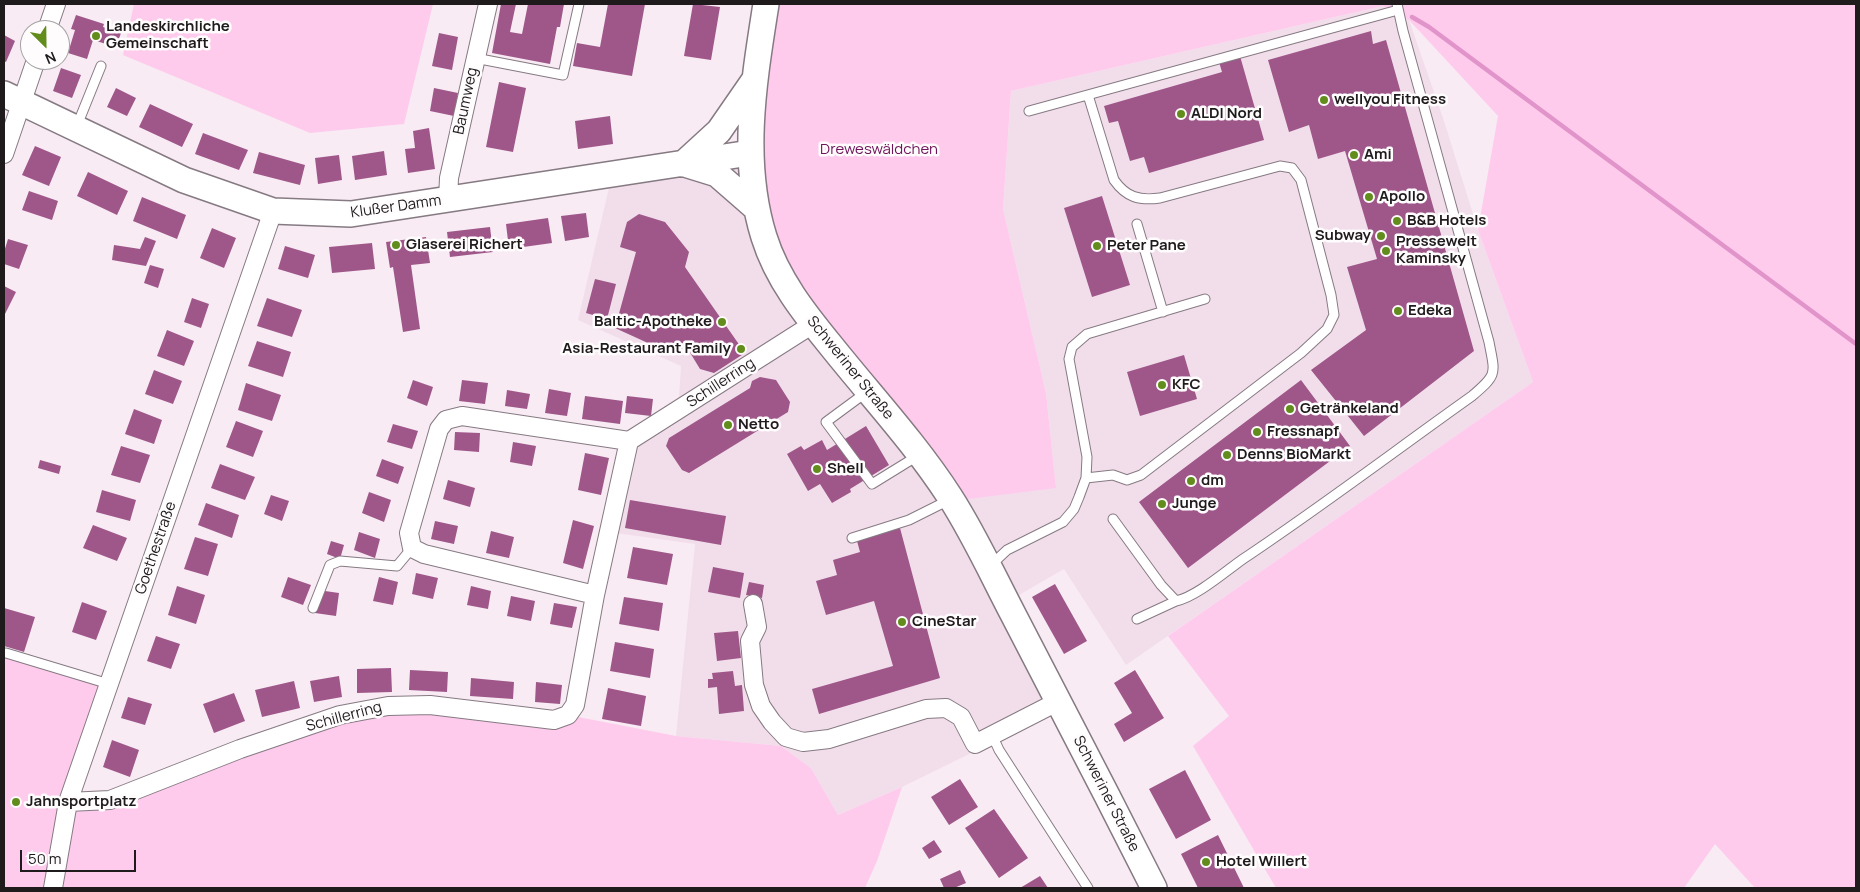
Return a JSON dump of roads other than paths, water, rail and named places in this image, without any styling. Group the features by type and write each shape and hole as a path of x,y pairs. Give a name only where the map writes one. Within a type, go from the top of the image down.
{"main road":[{"name":"Schweriner Straße","path":"766,4 755,79 750,153 756,208 764,239 774,264 786,286 813,324 921,453 952,499 1154,888"},
{"path":"755,79 719,131 684,164 717,174 756,208"},
{"name":"Klußer Damm","path":"13,98 184,180 273,211 351,214 750,153"}],"street":[{"path":"50,20 56,4"},
{"name":"Baumweg","path":"448,200 449,178 488,4"},
{"path":"4,154 13,98 30,70"},
{"name":"Goethestraße","path":"53,888 68,802 273,211"},
{"name":"Schillerring","path":"68,802 110,800 249,746 340,715 388,706 430,705 554,720 568,715 574,705 594,595 629,441 813,324"},
{"path":"594,595 424,554 412,548 409,533 438,429 446,420 462,416 629,441"},
{"path":"753,604 757,628 750,641 754,685 761,706 786,737 803,742 829,739 926,709 946,708 960,717 975,744 1058,701"}],"lane":[{"path":"475,58 563,75 579,4"},
{"path":"1029,112 1398,7 1489,342 1494,369 1491,380 1472,396 1193,594 1137,619"},
{"path":"76,128 101,66"},
{"path":"1086,478 1113,475 1127,480 1142,475 1301,353 1327,329 1334,314 1306,196 1301,180 1292,168 1280,166 1154,199 1140,199 1130,196 1120,189 1114,180 1088,95"},
{"path":"1137,224 1163,312"},
{"path":"988,567 1007,550 1062,522 1074,509 1086,478 1087,457 1069,358 1072,347 1087,334 1205,299"},
{"path":"868,391 826,422 872,484 921,453"},
{"path":"852,538 908,520 952,499"},
{"path":"1113,519 1161,585 1176,601"},
{"path":"313,608 330,565 340,561 397,566 412,548"},
{"path":"6,653 109,684"},
{"path":"992,735 999,750 1088,888"}],"waterway":[{"path":"1412,17 1429,27 1856,344"}],"place":[{"name":"Landeskirchliche Gemeinschaft","path":"96,36"},
{"name":"wellyou Fitness","path":"1324,100"},
{"name":"ALDI Nord","path":"1181,114"},
{"name":"Ami","path":"1354,155"},
{"name":"Apollo","path":"1369,197"},
{"name":"B&B Hotels","path":"1397,221"},
{"name":"Subway","path":"1381,236"},
{"name":"Glaserei Richert","path":"396,245"},
{"name":"Peter Pane","path":"1097,246"},
{"name":"Pressewelt Kaminsky","path":"1386,251"},
{"name":"Edeka","path":"1398,311"},
{"name":"Baltic-Apotheke","path":"722,322"},
{"name":"Asia-Restaurant Family","path":"741,349"},
{"name":"KFC","path":"1162,385"},
{"name":"Getränkeland","path":"1290,409"},
{"name":"Netto","path":"728,425"},
{"name":"Fressnapf","path":"1257,432"},
{"name":"Denns BioMarkt","path":"1227,455"},
{"name":"Shell","path":"817,469"},
{"name":"dm","path":"1191,481"},
{"name":"Junge","path":"1162,504"},
{"name":"CineStar","path":"902,622"},
{"name":"Jahnsportplatz","path":"16,802"},
{"name":"Hotel Willert","path":"1206,862"}],"park label":[{"name":"Dreweswäldchen","path":"879,150"}]}
